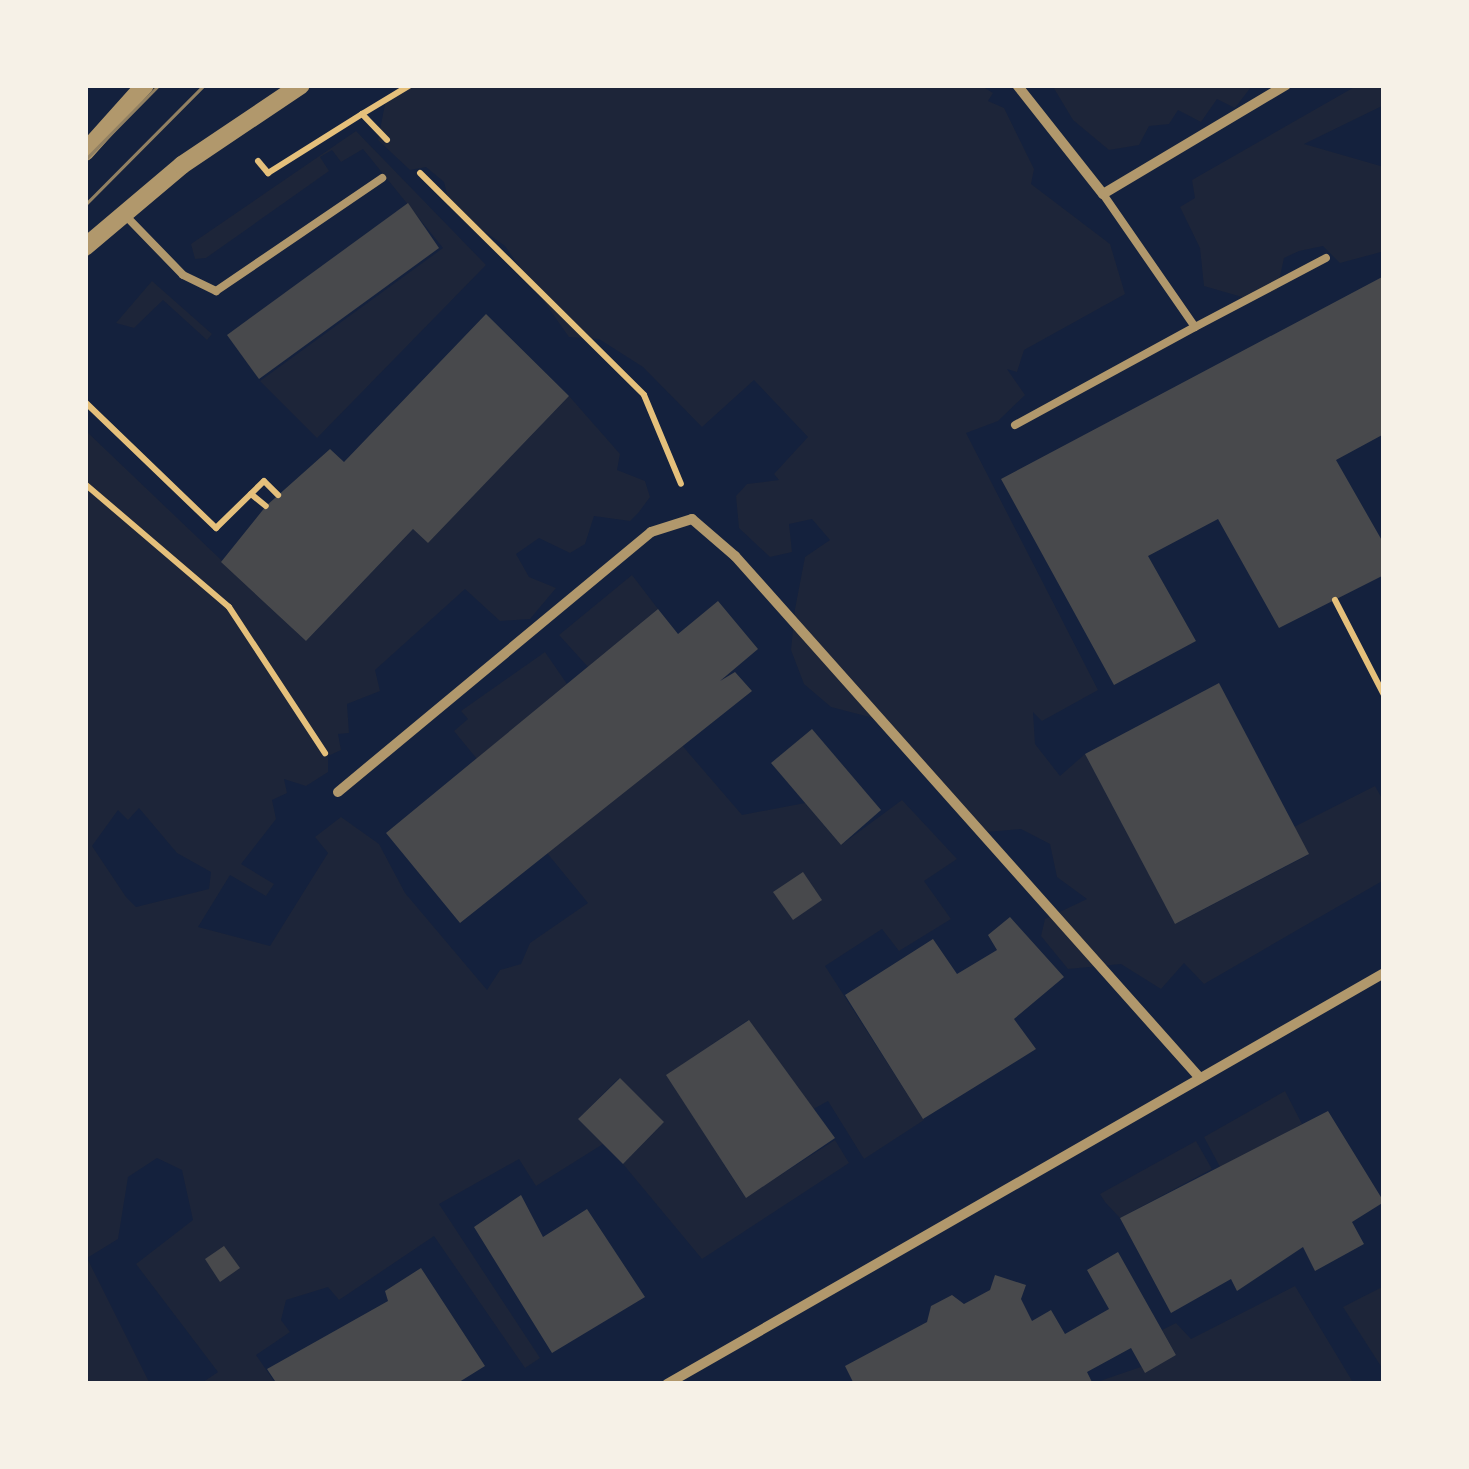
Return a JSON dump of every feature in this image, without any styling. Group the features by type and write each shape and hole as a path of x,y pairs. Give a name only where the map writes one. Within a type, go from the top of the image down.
{"street":[{"path":"85,152 146,85"},
{"path":"85,248 123,212 301,85"},
{"path":"1016,85 1103,194 1286,85"},
{"path":"338,792 652,532 692,519 727,547 1199,1077"},
{"path":"667,1384 1384,973"}],"lane":[{"path":"123,212 183,276 216,291 382,178"},
{"path":"1103,194 1195,327"},
{"path":"1016,426 1326,258"}],"path":[{"path":"233,130 268,173 410,85"},
{"path":"362,114 396,148"},
{"path":"407,160 644,395 662,422 692,519"},
{"path":"85,402 216,528 264,481 278,494"},
{"path":"85,484 229,607 306,715 338,792"},
{"path":"251,494 266,506"},
{"path":"1335,600 1384,695"}],"shaded area":[{"path":"400,85 980,85 993,93 988,101 1004,108 1034,169 1031,184 1110,244 1125,294 1024,350 1017,372 1007,369 1025,395 998,421 966,433 1098,690 1042,721 1033,712 1035,744 1060,776 1085,754 1175,924 1308,855 1294,827 1375,786 1384,802 1384,880 1204,984 1184,963 1161,989 1121,964 1068,969 1041,936 1045,919 1087,899 1057,877 1050,844 1021,829 975,833 885,721 831,707 804,684 791,650 795,609 805,557 830,540 812,519 789,524 792,552 770,557 739,528 736,496 747,484 779,480 774,474 808,437 754,380 702,427 643,367 599,339 569,337 505,246 450,207 444,182 426,167 410,170 378,140 385,104"},
{"path":"1052,85 1273,85 1251,87 1235,108 1217,99 1201,122 1178,110 1169,124 1149,126 1139,145 1109,150 1073,120"},
{"path":"1358,85 1384,85 1384,105 1304,144 1384,167 1381,252 1340,263 1323,246 1299,251 1284,258 1277,290 1249,299 1204,286 1200,248 1180,207 1195,198 1192,180"},
{"path":"356,131 486,265 317,438 260,381 443,248 363,149 341,162 332,150 320,157 329,171 206,258 195,259 191,244"},
{"path":"152,281 212,334 207,340 163,300 134,328 116,323"},
{"path":"569,396 620,454 617,470 645,481 650,497 630,521 594,516 585,544 570,553 539,538 516,554 529,577 556,588 530,619 500,621 465,589 375,670 380,691 347,704 349,733 338,734 341,750 328,756 328,772 306,786 284,779 287,793 272,800 276,819 241,864 274,884 266,896 230,875 198,927 270,946 328,853 315,837 341,817 379,844 405,893 487,990 500,970 521,964 530,943 588,903 547,853 680,743 742,815 805,803 841,845 902,800 957,859 924,881 951,919 899,951 882,929 825,966 924,1120 864,1159 828,1101 808,1112 748,1020 667,1075 741,1191 746,1197 835,1140 849,1163 702,1259 623,1164 664,1122 619,1078 578,1119 603,1144 536,1186 519,1159 439,1204 540,1358 525,1368 434,1236 339,1300 328,1287 286,1300 281,1320 290,1332 256,1355 276,1384 200,1384 218,1372 136,1264 193,1220 182,1170 157,1158 128,1177 118,1239 87,1258 150,1384 85,1384 85,430 306,641 413,529 428,542","holes":["139,808 177,853 211,872 209,889 136,907 92,846 118,810 128,820"]},
{"path":"632,575 658,609 588,667 559,635"},
{"path":"545,652 567,684 477,759 454,731 468,719 461,711"},
{"path":"1285,1091 1302,1124 1221,1169 1204,1137"},
{"path":"1196,1141 1212,1169 1120,1218 1100,1194"},
{"path":"1295,1286 1354,1384 1091,1384 1176,1355 1162,1330 1176,1323 1191,1339"},
{"path":"1384,1286 1384,1371 1343,1307"}],"building":[{"path":"408,203 439,248 259,379 227,335"},
{"path":"1384,276 1384,434 1336,460 1384,544 1384,575 1279,628 1218,519 1148,556 1196,641 1114,685 1001,479"},
{"path":"486,314 569,396 428,543 413,529 306,641 221,562 266,506 330,449 344,462"},
{"path":"718,601 758,649 720,681 735,672 752,691 460,923 386,833 658,609 678,634"},
{"path":"1219,683 1309,854 1175,924 1085,754"},
{"path":"812,729 881,810 841,845 771,763"},
{"path":"803,872 822,900 793,920 773,892"},
{"path":"1010,917 1064,977 1014,1019 1036,1049 923,1119 845,995 933,939 957,974 997,950 988,935"},
{"path":"749,1020 835,1138 746,1198 666,1075"},
{"path":"620,1078 664,1122 623,1164 578,1119"},
{"path":"1328,1111 1384,1202 1352,1222 1364,1244 1315,1271 1303,1247 1237,1291 1231,1279 1171,1313 1120,1218"},
{"path":"521,1195 543,1237 587,1209 645,1297 552,1353 474,1227"},
{"path":"224,1246 240,1268 220,1282 205,1259"},
{"path":"1118,1252 1176,1355 1145,1373 1131,1348 1087,1372 1093,1384 854,1384 845,1366 927,1322 931,1306 952,1295 964,1304 990,1290 995,1275 1026,1285 1021,1299 1032,1321 1051,1310 1065,1334 1109,1309 1087,1270"},
{"path":"421,1268 485,1366 456,1384 277,1384 267,1369 388,1301 385,1291"}],"tram line":[{"path":"85,160 159,85"},
{"path":"85,205 204,85"}]}
